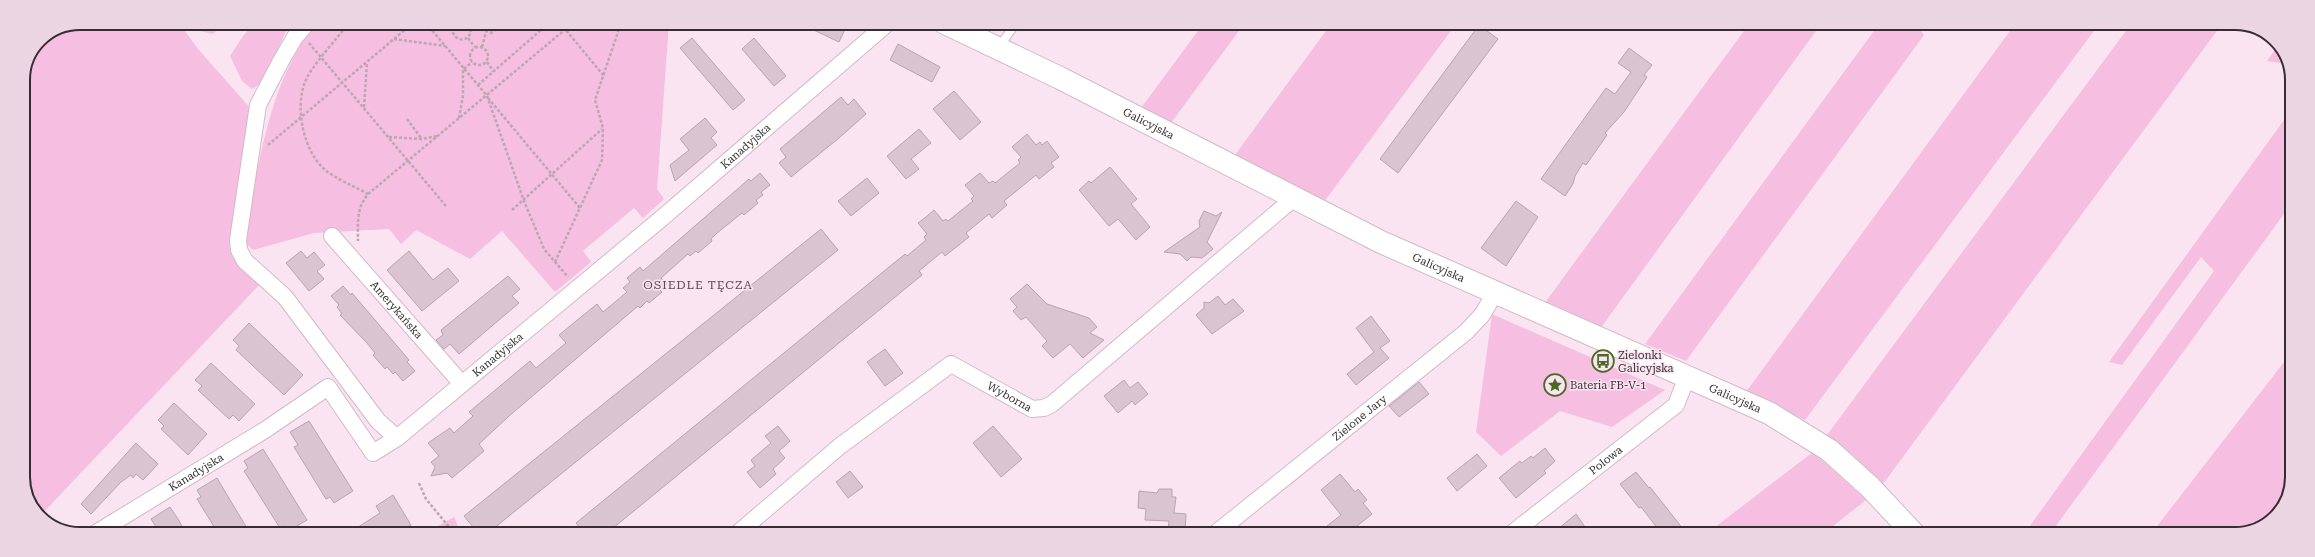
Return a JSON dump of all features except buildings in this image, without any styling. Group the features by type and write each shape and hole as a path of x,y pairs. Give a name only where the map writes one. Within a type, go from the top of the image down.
{"street":[{"path":"302,30 285,54 258,105 238,240 239,250 245,261 285,297 378,421 397,438"},
{"name":"Kanadyjska","path":"106,527 265,430 328,387 373,453 397,438 662,218 880,30"},
{"name":"Galicyjska","path":"958,30 1381,242 1687,376 1769,414 1829,450 1870,487 1907,527"},
{"name":"Wyborna","path":"745,527 840,446 950,364 1032,409 1044,408 1052,404 1294,198"},
{"name":"Amerykańska","path":"332,236 462,384"},
{"name":"Zielone Jary","path":"1225,527 1466,332 1482,315 1495,293"},
{"name":"Polowa","path":"1520,527 1676,405 1687,376"}],"lane":[{"path":"998,49 1012,30"}],"path":[{"path":"344,30 305,81 301,97 302,118 305,138 310,150 323,168 368,194"},
{"path":"275,141 405,30"},
{"path":"432,30 580,208"},
{"path":"452,30 455,37 460,40 468,38"},
{"path":"468,38 472,30"},
{"path":"482,47 486,32 494,32 496,30"},
{"path":"478,85 541,30"},
{"path":"358,233 356,220 361,202 368,194 565,30 604,76"},
{"path":"555,262 602,160 603,128 595,100 619,30"},
{"path":"468,38 475,47"},
{"path":"394,39 445,46"},
{"path":"312,46 446,206"},
{"path":"475,47 482,47 489,55 487,62 493,71"},
{"path":"472,62 470,53 475,47"},
{"path":"364,107 367,62"},
{"path":"472,62 480,65 487,62"},
{"path":"464,68 472,62"},
{"path":"458,119 463,96 464,68"},
{"path":"487,96 524,201 544,249 572,280"},
{"path":"407,119 421,138"},
{"path":"512,210 524,201 603,128"},
{"path":"388,137 421,138 439,136"},
{"path":"419,483 426,499 449,527"}],"shaded area":[{"path":"80,30 184,30 198,49 252,110 229,246 237,260 261,283 44,512 34,496 30,481 30,80 31,70 38,52 52,38 70,31"},
{"path":"199,30 217,30 213,34"},
{"path":"249,30 287,30 263,82 252,89 242,81 230,56"},
{"path":"311,30 668,30 657,189 664,199 643,218 634,208 583,251 591,262 555,292 502,231 470,259 416,230 401,244 389,229 314,233 253,250 244,241 260,156 276,99 286,72 299,47"},
{"path":"1199,30 1240,30 1171,123 1141,108"},
{"path":"1327,30 1452,30 1324,202 1235,155"},
{"path":"1745,30 1817,30 1600,329 1544,304"},
{"path":"1875,30 1920,30 1924,35 1686,361 1645,344"},
{"path":"2011,30 2095,30 1805,420 1746,392"},
{"path":"2127,30 2218,30 1883,484 1853,455 1827,435"},
{"path":"2275,50 2282,63 2267,61"},
{"path":"2285,119 2285,213 2055,527 2029,527 2214,271 2201,257 2122,365 2109,362"},
{"path":"1492,314 1665,390 1612,427 1560,411 1501,456 1476,432"},
{"path":"2285,361 2285,477 2281,496 2273,510 2263,519 2245,526 2156,527"},
{"path":"1813,452 1866,500 1832,527 1715,527"},
{"path":"454,517 458,527 436,527"}],"place":[{"name":"Zielonki Galicyjska","path":"1603,361"},
{"name":"Bateria FB-V-1","path":"1555,385"}],"district":[{"name":"OSIEDLE TĘCZA","path":"698,285"}]}
